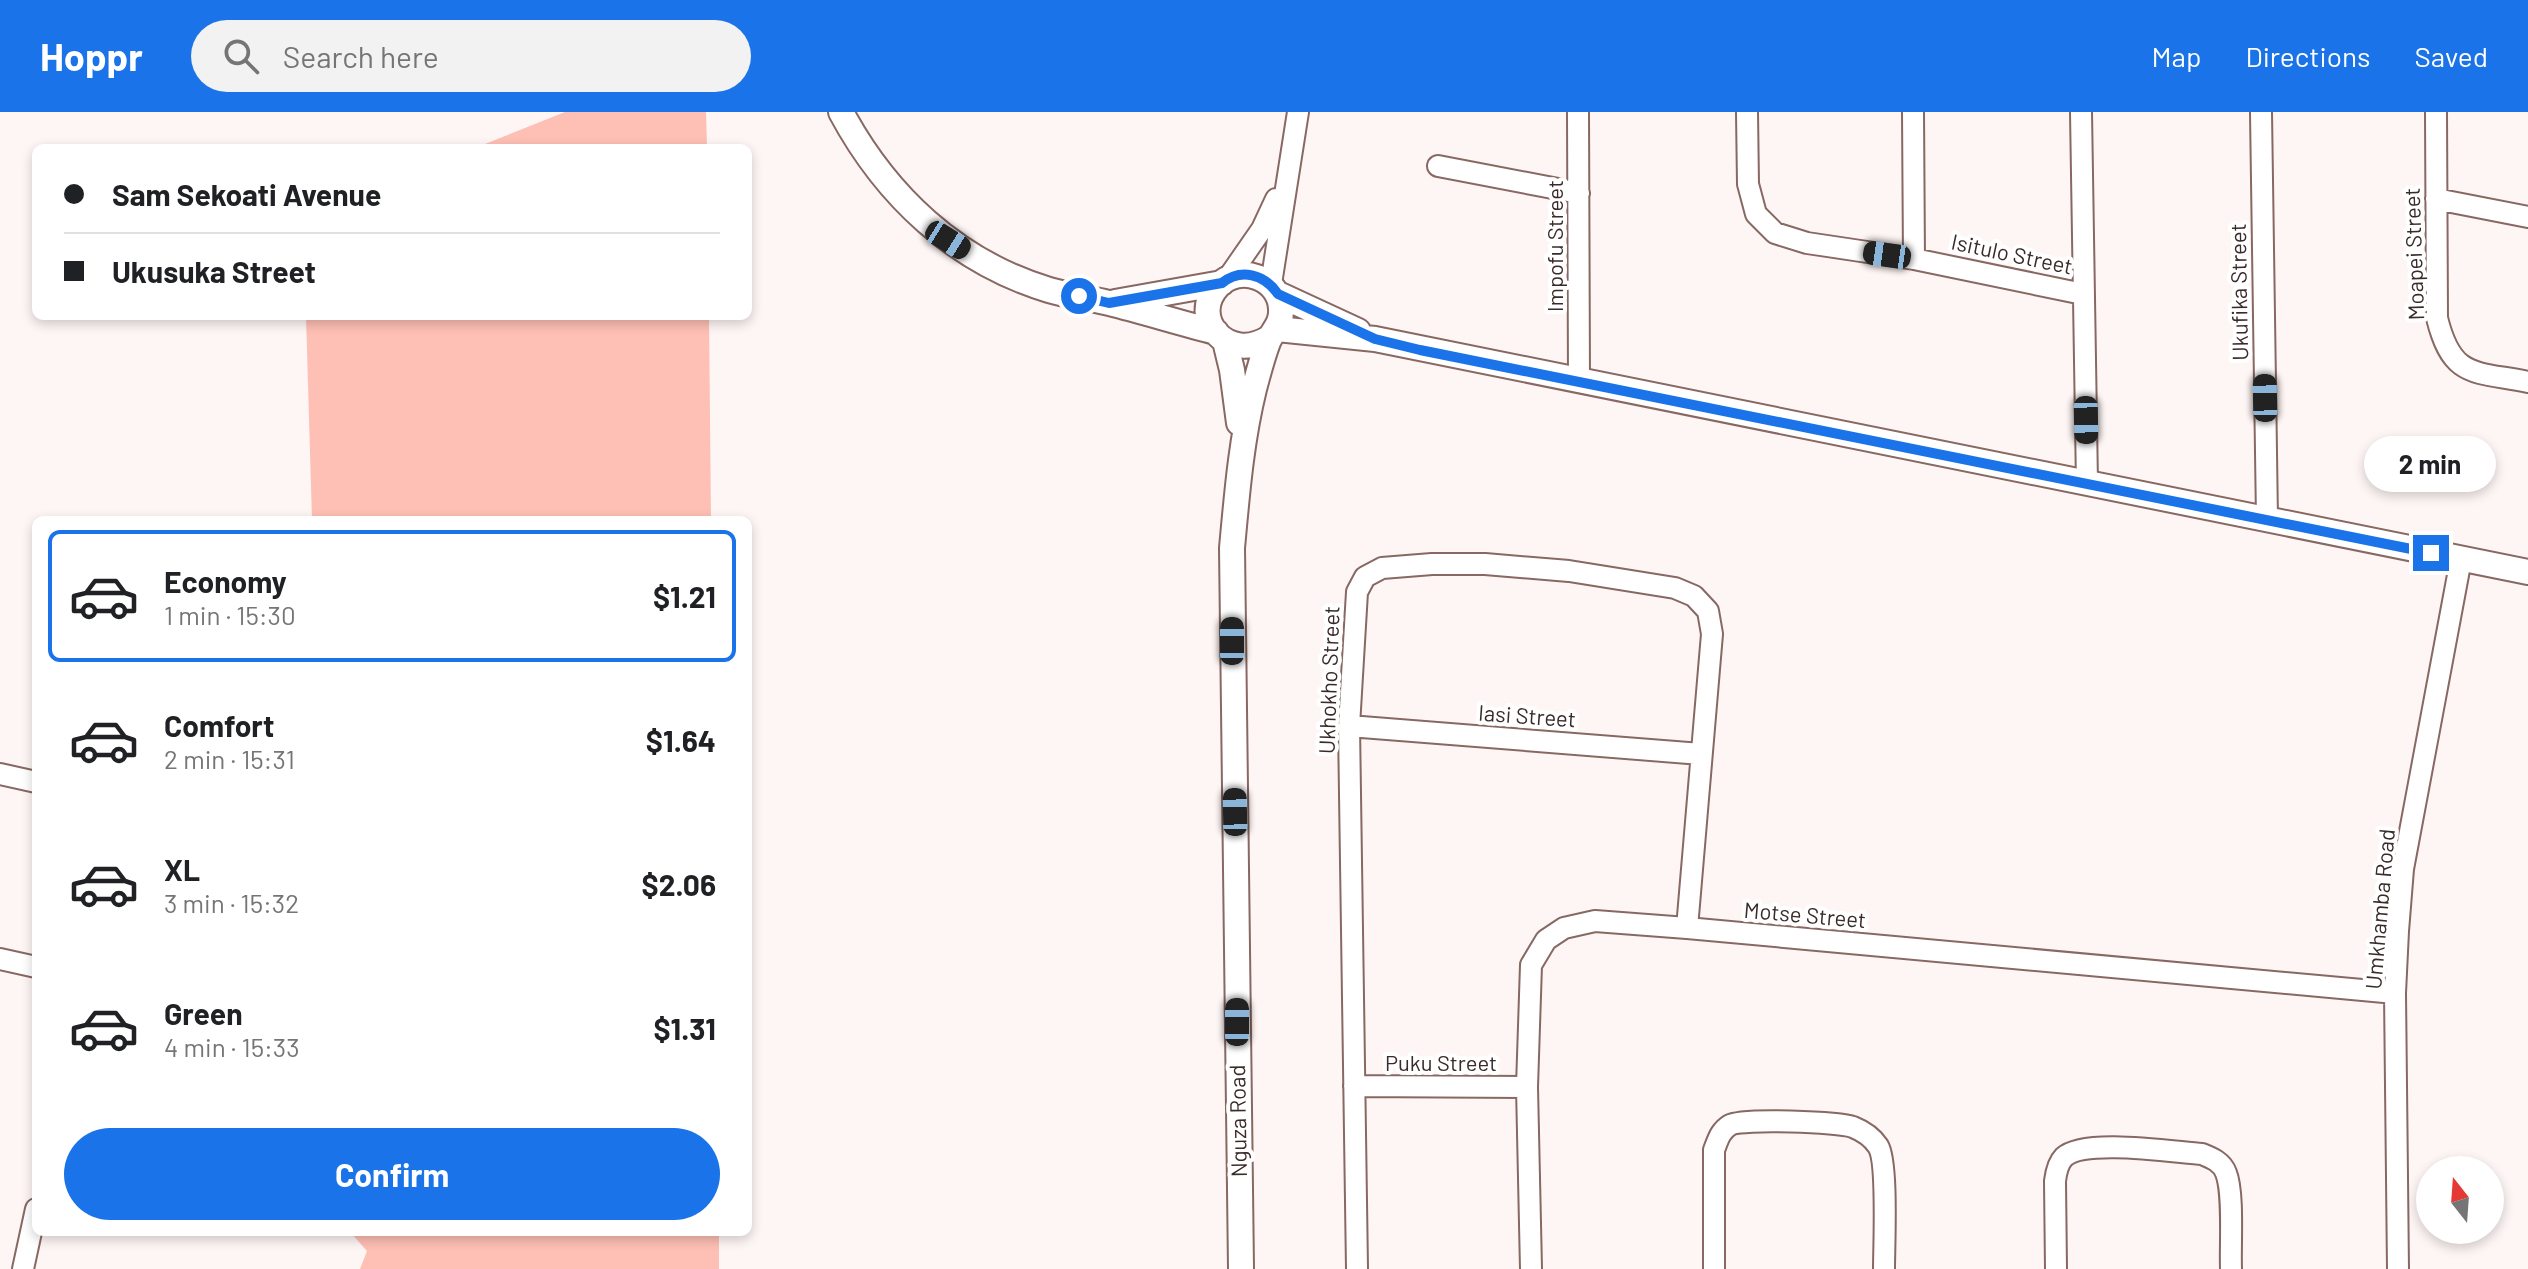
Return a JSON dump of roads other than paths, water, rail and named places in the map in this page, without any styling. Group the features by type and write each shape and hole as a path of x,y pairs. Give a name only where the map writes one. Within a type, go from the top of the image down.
{"street":[{"path":"841,112 865,154 892,189 927,224 989,266 1049,290 1109,303 1220,337 1236,346 1248,347 1259,344 1273,334 1281,318 1282,306 1274,289 1285,181 1298,112"},
{"name":"Impofu Street","path":"1578,112 1579,381"},
{"name":"Isitulo Street","path":"1747,112 1748,184 1756,214 1775,233 1807,243 1914,259 2083,294"},
{"path":"1913,112 1914,259"},
{"path":"2081,112 2087,484"},
{"name":"Ukufika Street","path":"2261,112 2267,520"},
{"name":"Moapei Street","path":"2436,112 2437,318 2443,342 2453,360 2470,371 2528,382"},
{"path":"1438,166 1579,193"},
{"path":"1220,337 1210,322 1208,310 1211,297 1262,229 1285,181"},
{"path":"2436,199 2528,217"},
{"path":"1109,303 1251,274 1274,289 1375,339"},
{"path":"1273,334 1375,339 2528,572"},
{"name":"Nguza Road","path":"1241,1269 1232,548 1242,445 1254,390 1273,334"},
{"name":"Nguza Road","path":"1220,337 1235,384 1242,445"},
{"name":"Umkhamba Road","path":"2398,1269 2395,993 2403,869 2461,559"},
{"name":"Ukhokho Street","path":"1357,1269 1349,726 1357,592 1365,577 1382,568 1432,564 1485,564 1569,571 1675,588 1694,596 1708,611 1712,634 1687,928"},
{"name":"Iasi Street","path":"1349,726 1701,754"},
{"path":"0,774 32,781"},
{"name":"Motse Street","path":"1531,1269 1527,1087 1531,965 1546,940 1564,928 1595,921 1687,928 2395,993"},
{"path":"0,959 32,966"},
{"name":"Puku Street","path":"1354,1086 1527,1087"},
{"path":"1714,1269 1714,1150 1720,1133 1732,1123 1750,1120 1851,1126 1869,1136 1880,1149 1883,1167 1884,1269"},
{"path":"2056,1269 2055,1181 2058,1167 2064,1157 2077,1150 2097,1146 2202,1154 2216,1159 2226,1172 2229,1190 2231,1269"},
{"path":"23,1269 32,1227"}]}
